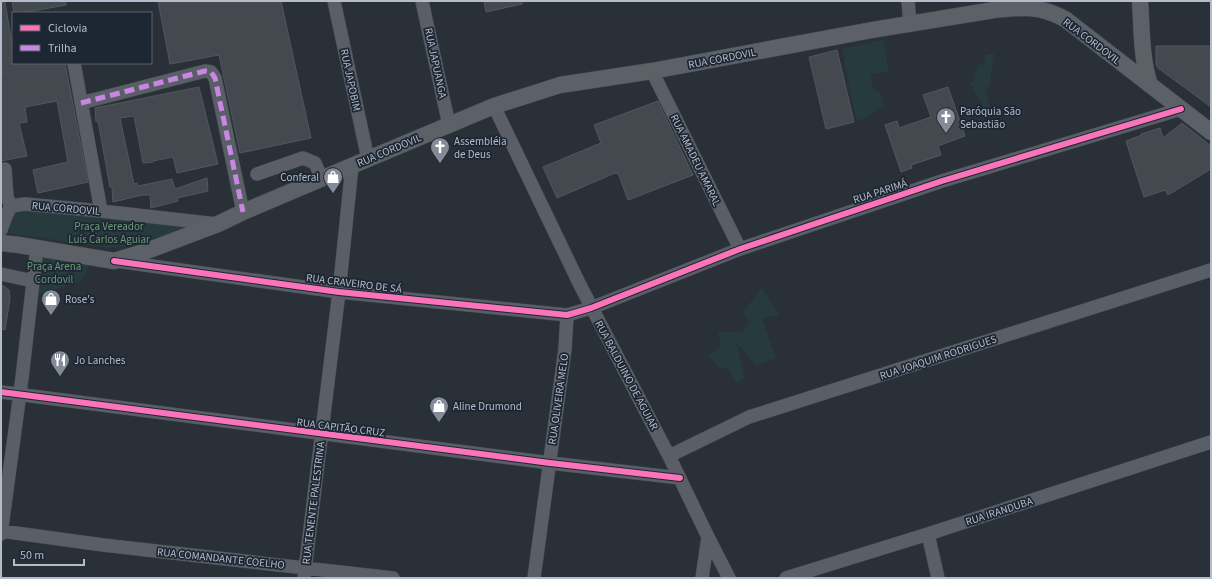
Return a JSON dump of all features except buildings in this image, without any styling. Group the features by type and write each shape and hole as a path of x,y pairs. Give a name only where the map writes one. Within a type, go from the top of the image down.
{"main road":[{"path":"1140,1 1143,59 1150,85"},
{"name":"RUA CORDOVIL","path":"1,243 114,261 144,252 218,224 242,212 494,106 560,85 652,71 910,24 993,5 1012,8 1040,5 1053,12 1065,19 1211,132"},
{"path":"1107,51 1127,54 1133,51 1142,35"}],"street":[{"name":"RUA JAPOBIM","path":"334,1 368,159"},
{"name":"RUA JAPUANGA","path":"422,1 449,125"},
{"path":"908,1 910,24"},
{"path":"74,64 101,211"},
{"path":"81,102 205,71 211,72 215,78 242,212"},
{"name":"RUA AMADEU AMARAL","path":"652,71 740,249"},
{"name":"RUA BALDUINO DE AGUIAR","path":"494,106 592,308 670,456 729,578"},
{"name":"RUA PARIMÁ","path":"592,308 740,249 942,181 1181,109"},
{"path":"257,174 303,158 315,164 322,179"},
{"name":"RUA TENENTE PALESTRINA","path":"305,573 339,292 352,166"},
{"path":"1,230 11,206 6,197 5,169"},
{"name":"RUA CORDOVIL","path":"11,206 25,204 218,224"},
{"path":"1,532 20,394 37,248"},
{"name":"RUA CRAVEIRO DE SÁ","path":"114,261 339,292 567,315 592,308"},
{"name":"RUA JOAQUIM RODRIGUES","path":"670,456 748,417 1211,270"},
{"path":"1,274 33,281"},
{"name":"RUA OLIVEIRA MELO","path":"534,578 565,349 567,315"},
{"name":"RUA CAPITÃO CRUZ","path":"1,392 321,434 680,478"},
{"name":"RUA IRANDUBA","path":"786,578 928,534 1211,442"},
{"name":"RUA COMANDANTE COELHO","path":"1,532 305,573 393,578"},
{"path":"928,534 938,578"},
{"path":"702,578 708,537"}],"green space":[{"path":"883,40 889,71 871,75 873,88 881,95 884,105 864,119 856,120 842,49"},
{"path":"994,53 990,84 986,91 992,112 990,118 986,116 983,107 970,83 974,80 978,63 984,65 985,55"},
{"name":"Praça Vereador Luís Carlos Aguiar","path":"13,208 189,226 135,246 108,248 9,233"},
{"name":"Praça Arena Cordovil","path":"39,251 92,260 81,282 34,296"},
{"path":"762,288 779,315 762,318 776,358 756,365 736,342 745,377 737,384 728,369 718,366 709,356 721,345 718,332 741,332 749,323 743,312"}],"marked path":[{"path":"81,103 205,71 211,72 215,78 243,212"}],"cycle path":[{"path":"114,261 339,292 567,315 591,308 740,249 942,181 1181,109"},
{"path":"1,392 550,463 680,478"}],"place":[{"name":"Paróquia São Sebastião","path":"946,134"},
{"name":"Assembléia de Deus","path":"440,164"},
{"name":"Conferal","path":"333,194"},
{"name":"Rose's","path":"51,316"},
{"name":"Jo Lanches","path":"60,377"},
{"name":"Aline Drumond","path":"439,423"}]}
